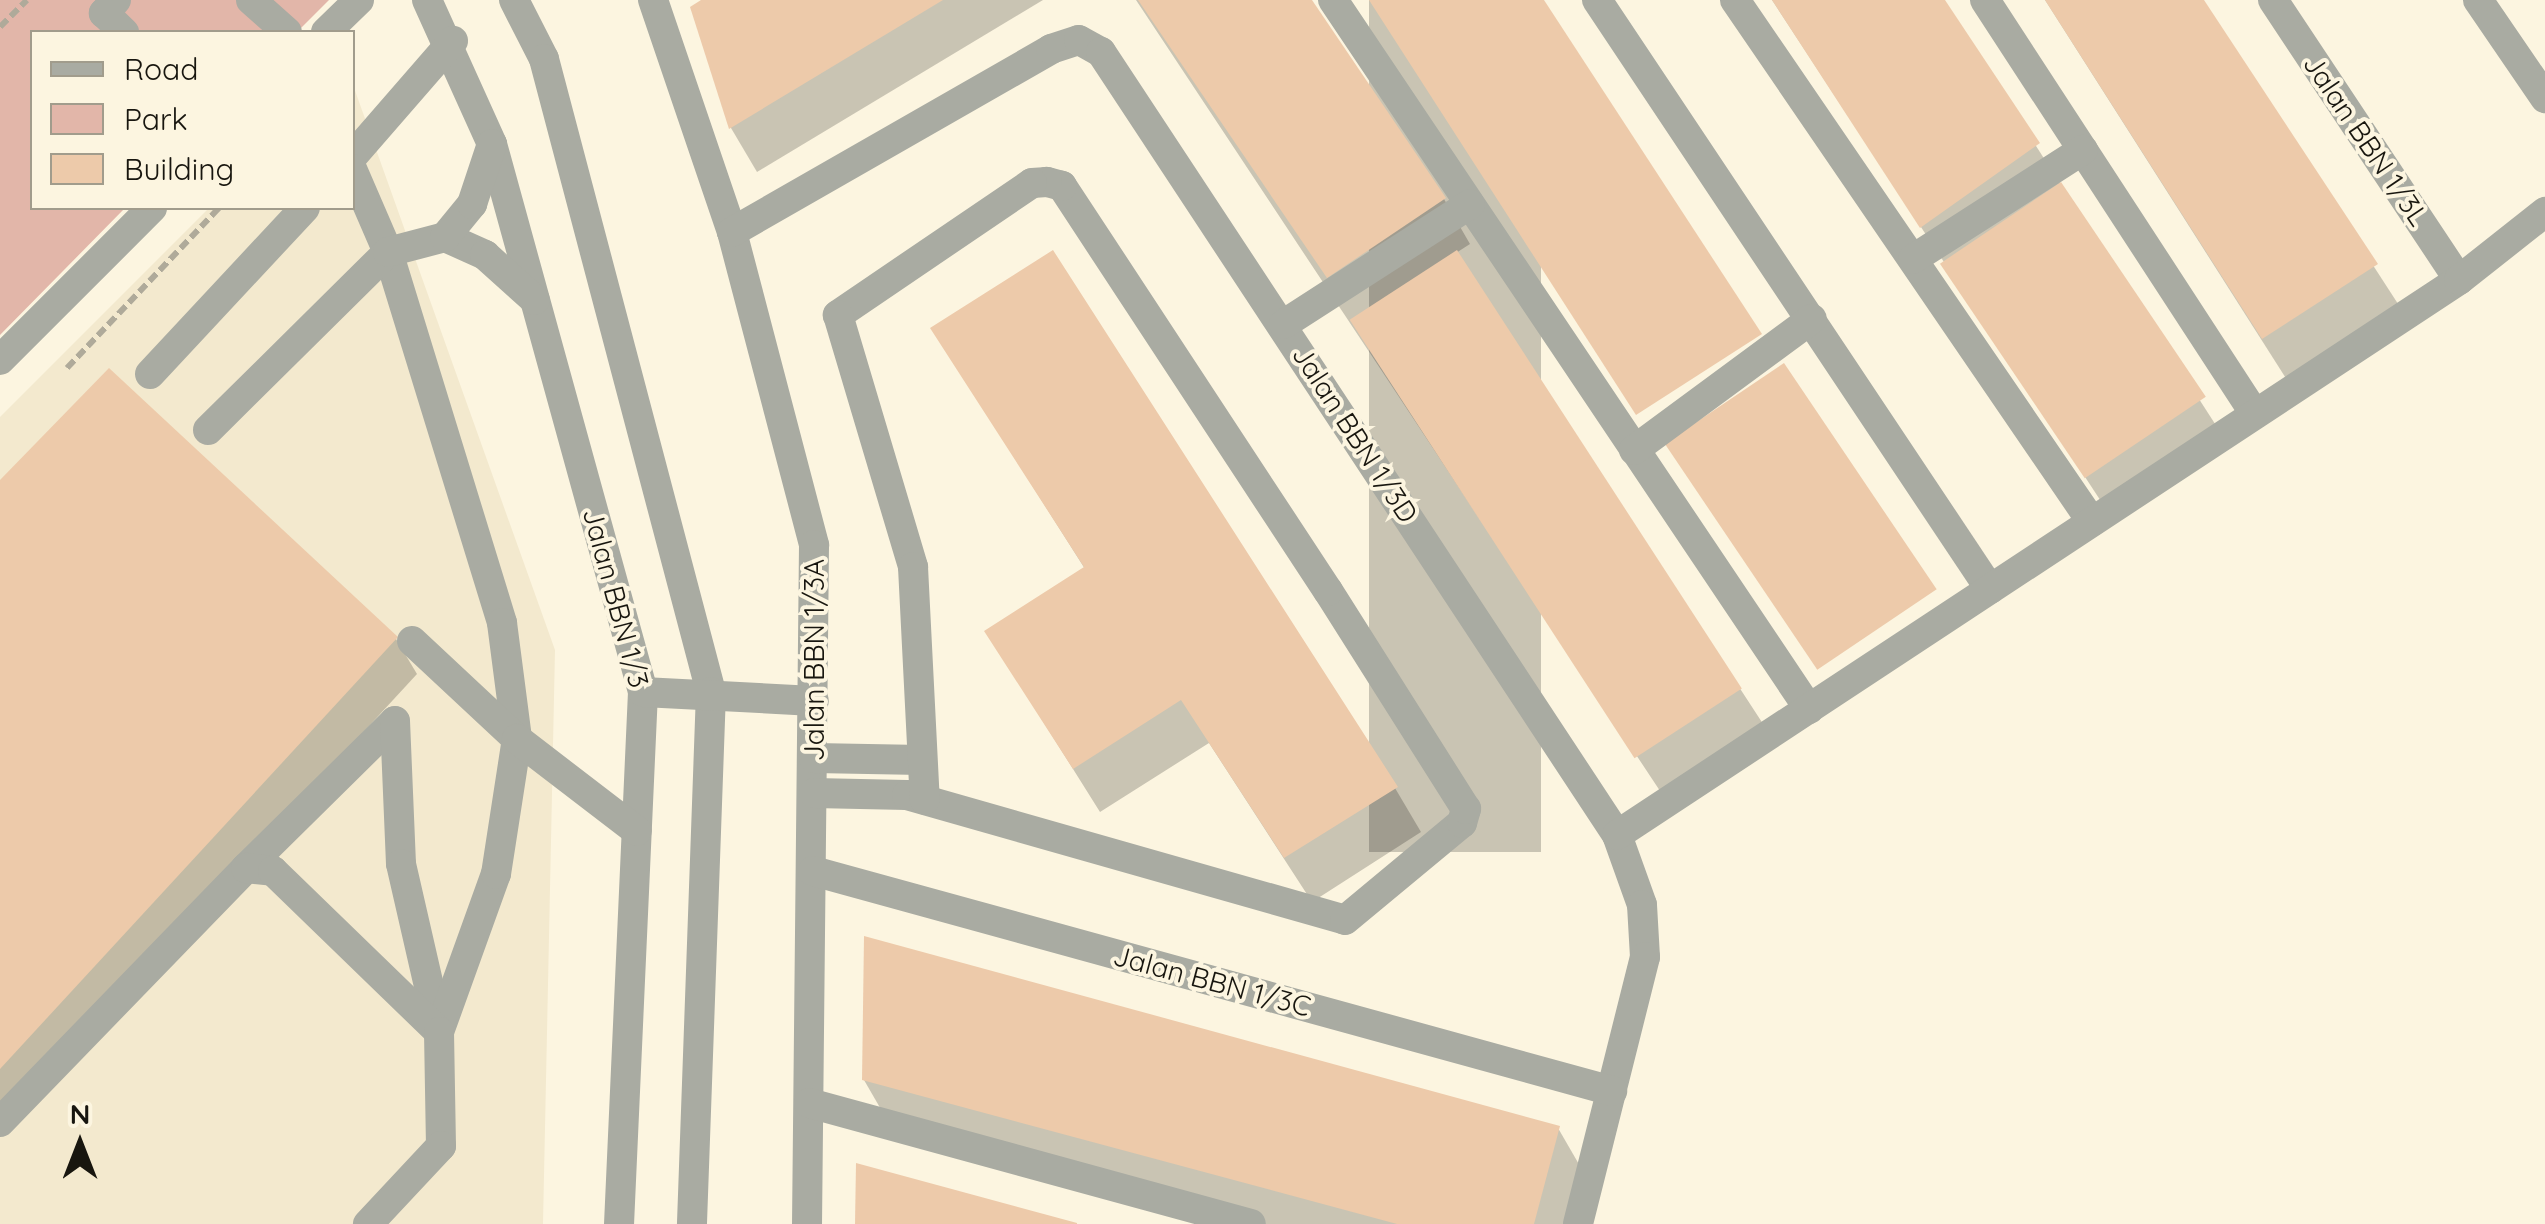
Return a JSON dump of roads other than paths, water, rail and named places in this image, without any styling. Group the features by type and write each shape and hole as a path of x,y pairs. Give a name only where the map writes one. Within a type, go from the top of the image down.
{"street":[{"path":"116,0 104,13 122,30"},
{"path":"251,0 285,30"},
{"path":"328,30 358,0"},
{"name":"Jalan BBN 1/3","path":"427,0 453,41 492,144 643,692 619,1224"},
{"path":"514,0 544,59 711,692 692,1224"},
{"name":"Jalan BBN 1/3A","path":"653,0 732,232 814,545 807,1224"},
{"path":"1333,0 1808,709"},
{"path":"1597,0 1990,589"},
{"path":"1735,0 2092,522"},
{"path":"1985,0 2255,414"},
{"name":"Jalan BBN 1/3L","path":"2273,0 2458,280"},
{"path":"2478,0 2545,98"},
{"name":"Jalan BBN 1/3D","path":"732,232 1079,40 1101,52 1284,324 1617,835 1642,905 1645,957 1578,1224"},
{"path":"355,153 453,41"},
{"path":"208,430 388,252 444,237 472,204 492,144"},
{"path":"1912,259 2082,150"},
{"path":"355,176 388,252 502,623 517,739 496,874 439,1032"},
{"path":"814,793 925,800 1345,920 1462,823 1466,809 1062,186 1047,182 1032,182 838,316 914,567 925,800"},
{"path":"1284,324 1470,204"},
{"path":"0,360 150,210"},
{"path":"150,374 303,210"},
{"path":"1617,835 2458,280 2545,212"},
{"path":"444,237 484,255 535,300"},
{"path":"1634,450 1812,319"},
{"path":"412,641 517,739 637,831"},
{"path":"643,692 711,692 814,701"},
{"path":"0,1122 246,868 395,722 401,864 439,1032 441,1146 368,1224"},
{"path":"814,758 922,760"},
{"path":"246,868 273,871 439,1032"},
{"name":"Jalan BBN 1/3C","path":"813,871 1612,1090"},
{"path":"809,1103 1252,1224"}]}
